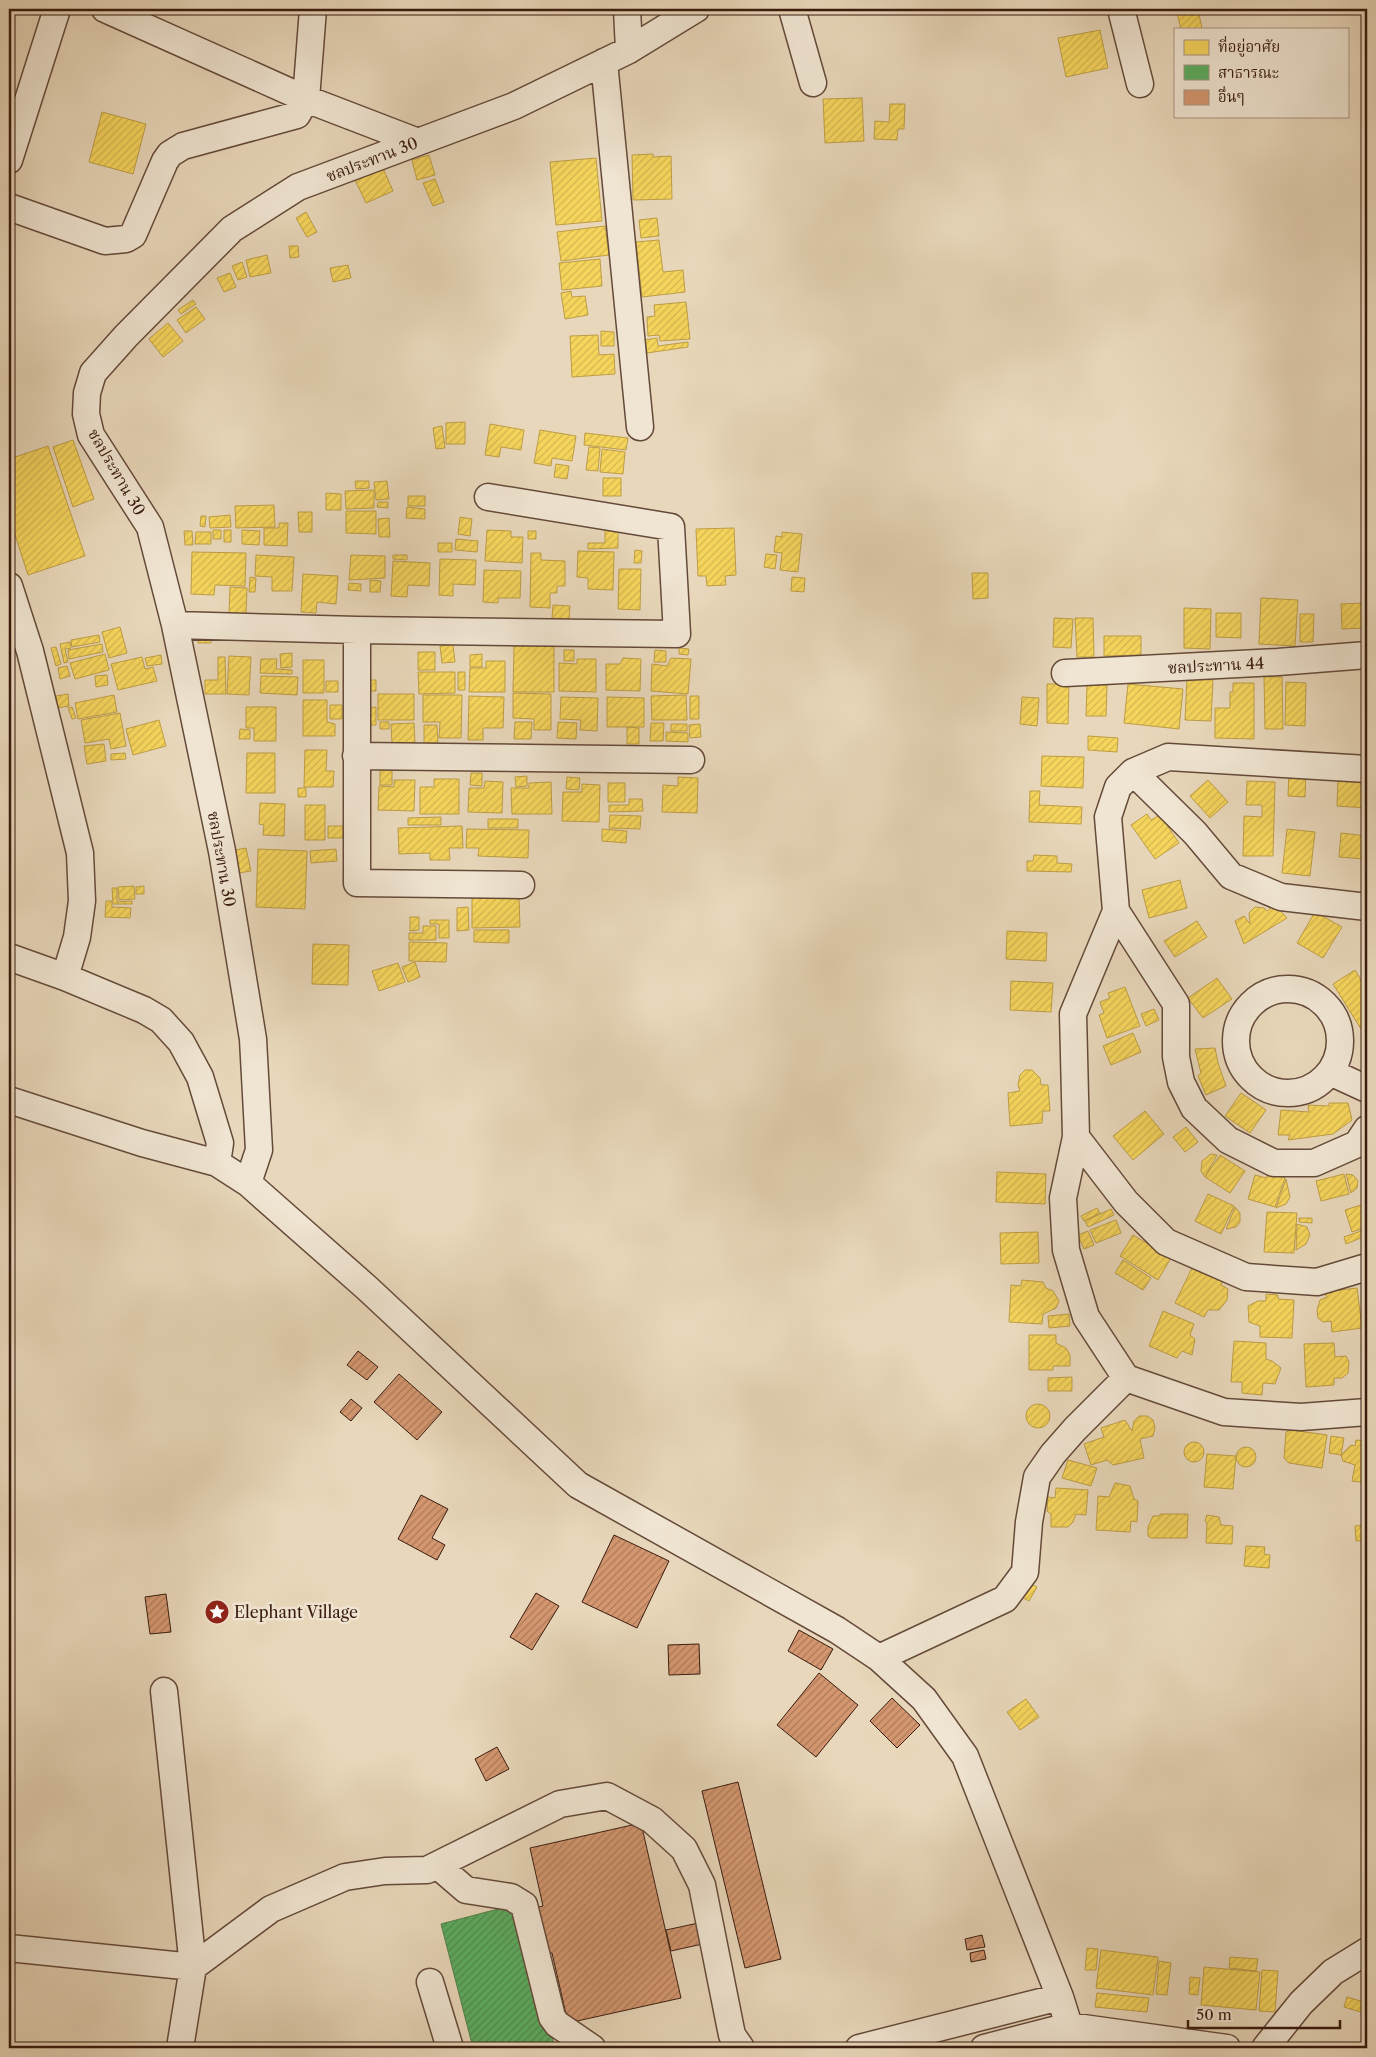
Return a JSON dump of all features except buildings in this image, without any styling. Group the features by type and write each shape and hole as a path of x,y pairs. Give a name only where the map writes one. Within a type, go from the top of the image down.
{"street":[{"path":"9,160 57,9"},
{"path":"105,9 306,98 418,142"},
{"path":"9,207 105,241 126,238 132,235 165,162 175,150 183,146 297,115 306,98 313,9"},
{"path":"627,9 629,50"},
{"name":"ชลประทาน 30","path":"248,1183 259,1150 253,1039 222,851 175,625 150,527 91,435 86,414 87,393 93,374 126,336 232,229 298,187 514,106 629,50 696,9"},
{"path":"792,9 813,83"},
{"path":"1122,9 1140,84"},
{"path":"604,62 640,427"},
{"path":"175,625 357,630 677,634 671,527 488,497"},
{"path":"9,586 30,652 80,853 82,901 77,937 65,977"},
{"path":"357,630 357,883 522,885"},
{"name":"ชลประทาน 44","path":"1064,673 1278,662 1367,655"},
{"path":"356,756 691,760"},
{"path":"1367,769 1168,757 1133,772 1118,787 1108,817 1116,911 1073,1014 1076,1137 1063,1198 1066,1250 1086,1317 1126,1378 1224,1412 1301,1417 1367,1412"},
{"path":"1133,772 1195,833 1231,876 1281,897 1367,906"},
{"path":"1116,911 1176,1004 1176,1057 1181,1082 1194,1108 1228,1140 1274,1163 1314,1163 1357,1144 1367,1129"},
{"path":"9,957 65,977 144,1010 161,1020 181,1042 200,1076 220,1143 216,1163"},
{"path":"1330,1072 1367,1090"},
{"path":"9,1100 142,1143 216,1163 248,1183 367,1288 578,1485 837,1630 879,1658 924,1699 965,1756 1060,1997 1073,2037"},
{"path":"1076,1137 1126,1202 1166,1242 1246,1277 1317,1282 1367,1267"},
{"path":"879,1658 1005,1599 1025,1572 1029,1522 1037,1477 1053,1454 1075,1429 1126,1378"},
{"path":"164,1691 193,1966 180,2048"},
{"path":"9,1948 193,1966 271,1909 345,1877 385,1871 427,1870 560,1804 607,1796 652,1820 684,1848 702,1885 732,2035 741,2048"},
{"path":"437,1865 466,1890 511,1897 524,1905 552,2017 557,2024 592,2048"},
{"path":"1265,2048 1301,2003 1333,1972 1367,1951"},
{"path":"430,1982 450,2048"},
{"path":"859,2048 1060,1997"},
{"path":"984,2048 1073,2037 1227,2048"}],"place":[{"name":"Elephant Village","path":"217,1612"}]}
